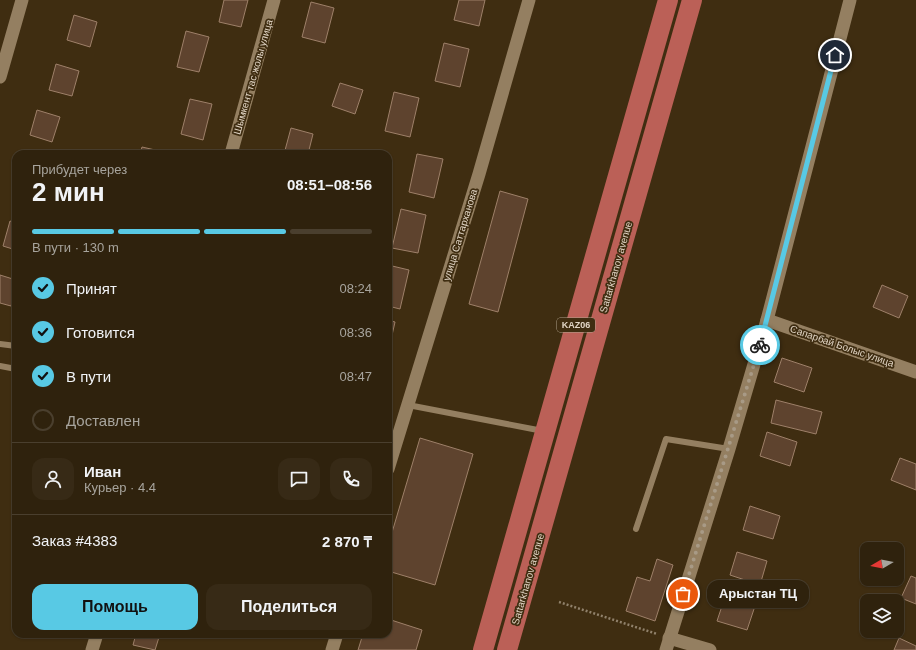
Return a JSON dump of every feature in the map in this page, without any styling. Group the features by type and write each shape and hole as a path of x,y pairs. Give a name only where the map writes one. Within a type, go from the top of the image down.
{"main road":[{"name":"KАZ06","path":"483,650 668,0"},
{"name":"Sattarkhanov avenue","path":"507,650 692,0"}],"street":[{"path":"0,77 22,0"},
{"name":"Шымкент тас жолы улица","path":"232,150 274,0"},
{"name":"улица Саттарханова","path":"392,456 478,174 529,0"},
{"path":"710,650 668,644 729,449 767,320 850,0"},
{"name":"Сапарбай Болыс улица","path":"767,320 916,372"},
{"path":"92,650 96,638"},
{"path":"332,650 336,638"}],"lane":[{"path":"0,344 12,346"},
{"path":"0,366 12,368"},
{"path":"408,405 546,432"},
{"path":"636,529 666,439 729,449"}],"path":[{"path":"559,602 668,644"}],"building":[{"path":"224,0 248,0 241,27 219,22"},
{"path":"459,0 485,0 479,26 454,20"},
{"path":"311,2 334,8 325,43 302,37"},
{"path":"74,15 97,22 90,47 67,40"},
{"path":"186,31 209,37 199,72 177,67"},
{"path":"444,43 469,49 460,87 435,81"},
{"path":"56,64 79,71 72,96 49,90"},
{"path":"340,83 363,90 355,114 332,106"},
{"path":"394,92 419,98 410,137 385,131"},
{"path":"190,99 212,104 203,140 181,134"},
{"path":"37,110 60,117 52,142 30,135"},
{"path":"291,128 313,134 309,150 285,150"},
{"path":"142,147 155,150 141,150"},
{"path":"417,154 443,159 434,198 409,192"},
{"path":"500,191 528,199 498,312 469,304"},
{"path":"401,209 426,215 418,253 392,248"},
{"path":"10,221 12,222 12,249 3,246"},
{"path":"392,266 409,270 400,309 392,307"},
{"path":"0,275 12,279 12,302 11,306 0,303"},
{"path":"882,285 908,296 899,318 873,307"},
{"path":"392,321 395,322 392,335"},
{"path":"782,358 812,368 804,392 774,382"},
{"path":"776,400 822,412 816,434 771,423"},
{"path":"767,432 797,442 790,466 760,456"},
{"path":"420,438 473,454 435,585 392,572 392,532"},
{"path":"900,458 916,464 916,490 891,480"},
{"path":"750,506 780,516 773,539 743,530"},
{"path":"737,552 767,561 760,585 730,575"},
{"path":"657,559 673,565 655,621 626,611 637,577 650,581"},
{"path":"911,576 916,578 916,604 904,599 903,594"},
{"path":"725,597 755,606 747,630 717,621"},
{"path":"392,620 422,630 416,650 358,650 362,638 392,638"},
{"path":"135,638 159,638 155,650 133,645"},
{"path":"899,638 916,646 916,650 894,650"}],"way so far":[{"path":"683,594 760,345"}],"place":[{"name":"Арыстан ТЦ","path":"683,594"}],"route":[{"path":"760,345 835,55"}]}
